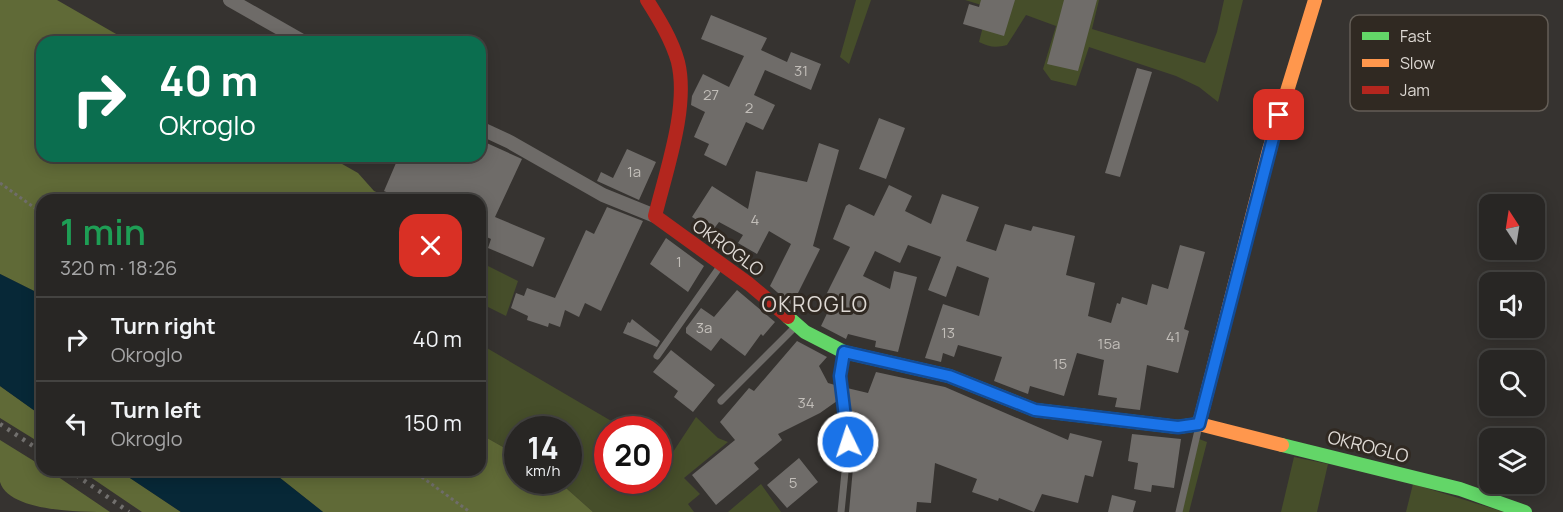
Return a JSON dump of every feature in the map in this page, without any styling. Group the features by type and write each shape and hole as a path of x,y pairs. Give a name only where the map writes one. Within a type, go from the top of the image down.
{"street":[{"path":"230,0 293,36"},
{"path":"486,131 603,195 655,216 681,81 679,63 666,32 646,0"},
{"path":"1199,424 1269,150 1315,0"},
{"name":"OKROGLO","path":"655,216 797,326 844,352 949,376 1035,410 1178,427 1199,424 1460,489 1525,512"}],"lane":[{"path":"657,356 721,265"},
{"path":"721,401 797,326"},
{"path":"841,512 848,442 840,376 844,352"},
{"path":"1179,512 1199,424"}],"path":[{"path":"0,183 36,209"},
{"path":"420,476 470,512"}],"green space":[{"path":"0,0 57,0 120,36 36,36 36,162 339,162 358,173 374,191 381,194 36,194 36,292 0,274"},
{"path":"856,0 871,0 849,64 840,57"},
{"path":"965,0 1099,0 1092,29 1205,63 1217,32 1224,0 1243,0 1218,102 1199,87 1176,76 1089,47 1076,86 1051,80 1043,69 1056,26 1026,15 1007,45 996,47 986,45 979,42 988,7"},
{"path":"486,265 518,281 506,316 486,306"},
{"path":"486,348 603,416 594,416 594,494 672,494 672,453 696,417 718,438 728,442 684,478 700,494 688,504 694,512 593,512 573,494 582,494 582,416 504,416 504,448 486,437"},
{"path":"0,386 36,412 36,440 0,418"},
{"path":"486,437 504,448 504,494 573,494 593,512 323,512 278,476 486,476"},
{"path":"1199,439 1207,442 1189,512 1182,512"},
{"path":"0,440 36,462 36,476 57,476 110,512 82,512 31,505 6,492 0,482"},
{"path":"1294,457 1328,464 1317,512 1281,512"},
{"path":"89,476 127,476 181,512 142,512"},
{"path":"761,484 781,512 728,512"},
{"path":"1413,484 1504,512 1406,512"}],"water":[{"path":"0,274 36,292 36,412 0,386"},
{"path":"127,476 278,476 323,512 181,512"}],"building":[{"path":"981,0 1015,0 1004,36 963,24 969,4 979,7"},
{"path":"1064,0 1097,0 1078,71 1047,64"},
{"path":"711,15 767,38 761,50 787,62 791,52 821,64 811,90 765,70 754,95 775,105 763,130 746,122 726,166 704,155 709,144 694,137 705,112 691,105 692,96 703,74 729,87 744,56 701,39"},
{"path":"1137,68 1152,72 1120,177 1105,173"},
{"path":"879,118 905,128 886,179 859,169"},
{"path":"486,143 522,159 495,217 545,238 533,267 488,248 491,239 486,237 486,194 391,194 384,191 396,162 486,162"},
{"path":"819,143 839,150 813,246 820,249 792,305 770,286 791,244 769,231 757,254 738,243 743,235 719,222 713,230 692,217 712,186 748,209 756,171 807,182"},
{"path":"627,149 656,162 639,200 597,181 601,172 613,178"},
{"path":"889,185 912,196 905,211 931,224 942,194 979,207 966,241 996,251 1005,224 1031,231 1033,226 1075,236 1066,275 1095,283 1088,316 1111,323 1117,303 1120,304 1122,297 1147,305 1152,284 1168,289 1180,245 1205,252 1184,329 1189,331 1178,373 1147,365 1140,410 1115,407 1117,398 1098,395 1104,360 1077,353 1064,396 1030,386 1028,394 994,381 1002,357 958,345 954,357 943,353 941,362 925,358 943,304 979,316 989,278 957,266 946,297 928,290 941,257 908,245 900,263 875,251 863,276 890,289 894,271 917,277 898,352 875,347 876,341 848,334 846,339 821,326 835,297 827,293 850,247 833,239 846,206 849,204 874,216"},
{"path":"607,207 643,221 601,311 585,303 579,317 565,310 560,327 549,323 548,327 527,320 528,316 511,308 516,293 524,296 527,288 555,298 586,230 594,234"},
{"path":"666,238 704,266 688,292 650,264"},
{"path":"737,290 775,322 763,336 761,334 745,356 721,338 711,351 686,333 686,328 701,308 714,317"},
{"path":"632,319 660,341 657,347 623,333"},
{"path":"797,341 827,357 819,366 828,383 835,385 837,401 820,413 778,434 782,440 754,463 759,469 716,505 692,475 735,440 720,422 749,388 754,391"},
{"path":"671,350 715,385 693,412 674,397 678,391 653,372"},
{"path":"876,372 945,387 1068,440 1070,433 1102,441 1093,477 1085,475 1078,503 1042,494 1034,512 999,498 998,501 972,492 977,479 935,463 931,503 917,502 916,512 849,512 856,435 854,434 859,418 851,417 847,388 868,393"},
{"path":"1132,434 1181,439 1174,488 1152,485 1151,492 1134,489 1138,463 1128,461"},
{"path":"799,458 818,482 787,508 767,485"},
{"path":"1112,495 1136,501 1133,512 1108,512"}],"railway":[{"path":"0,424 36,448"},
{"path":"78,476 129,512"}],"traffic: fast":[{"path":"788,317 805,332 844,352 949,376 1035,410 1178,427 1199,424"},
{"path":"1282,445 1460,489 1525,512"}],"traffic: slow":[{"path":"1282,445 1199,424 1269,150 1315,0"}],"traffic: jam":[{"path":"647,0 672,46 681,80 681,99 675,139 655,216 749,284 788,317"}],"district":[{"name":"OKROGLO","path":"815,305"}],"route":[{"path":"848,442 840,376 844,352 949,376 1035,410 1124,423 1178,427 1199,424 1279,115"}]}
